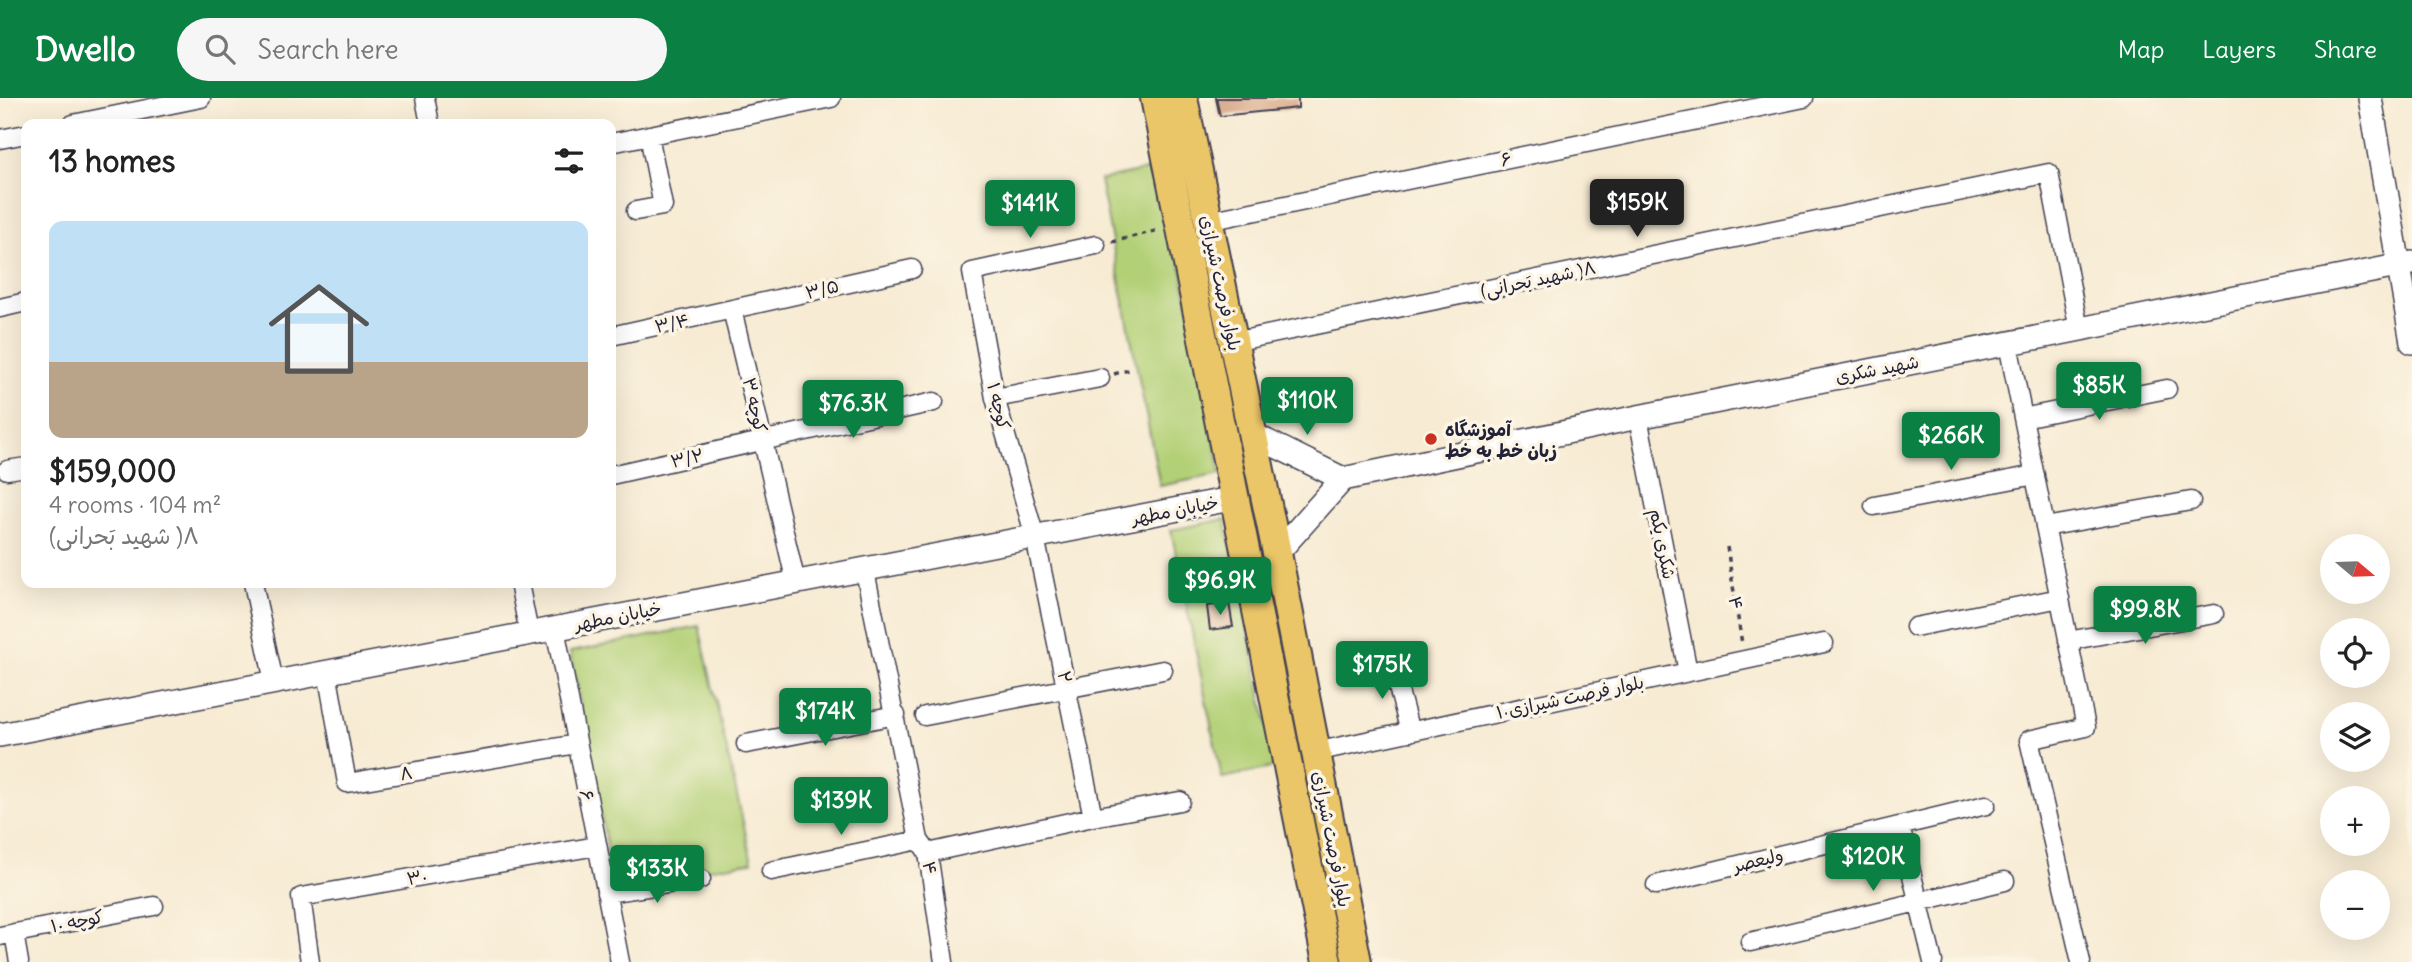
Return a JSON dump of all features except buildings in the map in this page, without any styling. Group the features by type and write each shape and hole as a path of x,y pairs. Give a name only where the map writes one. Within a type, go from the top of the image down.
{"main road":[{"name":"بلوار فرصت شیرازی","path":"1155,98 1327,962"},
{"name":"بلوار فرصت شیرازی","path":"1183,98 1277,553 1357,962"}],"street":[{"path":"100,119 201,98"},
{"path":"425,98 429,119"},
{"path":"616,142 831,98"},
{"name":"۶","path":"1208,221 1804,98"},
{"path":"2370,98 2405,265 2412,342"},
{"path":"0,139 21,135"},
{"path":"636,211 663,206 649,135"},
{"name":"(شهید بَحرانی )۸","path":"1233,342 2049,173 2079,330"},
{"name":"کوچه ۱","path":"1035,537 995,398 972,272 1096,245"},
{"name":"شهید شکری","path":"1343,479 1638,417 2405,265"},
{"name":"۳/۵","path":"732,309 912,269"},
{"path":"0,307 21,303"},
{"name":"۳/۴","path":"616,335 732,309"},
{"name":"کوچه ۳","path":"732,309 796,583"},
{"path":"2008,344 2086,727 2029,740 2081,962"},
{"path":"995,398 1100,378"},
{"path":"2023,418 2167,389"},
{"name":"۳/۲","path":"616,474 934,402"},
{"name":"شکری یکم","path":"1638,417 1688,672"},
{"path":"1252,434 1343,479 1277,553"},
{"path":"7,470 21,468"},
{"path":"1874,506 2035,475"},
{"name":"خیابان مطهر","path":"0,735 1236,498"},
{"path":"2045,527 2191,501"},
{"name":"۲","path":"1035,537 1093,817"},
{"name":"۴","path":"866,571 944,962"},
{"path":"254,588 274,682"},
{"path":"520,588 529,634"},
{"path":"1915,627 2060,598"},
{"path":"2068,640 2214,614"},
{"name":"۶","path":"555,628 620,962"},
{"name":"بلوار فرصت شیرازی۱۰","path":"1315,752 1824,643"},
{"path":"1391,661 1409,732"},
{"path":"925,716 1163,670"},
{"name":"۸","path":"327,672 347,783 577,744"},
{"path":"746,744 895,715"},
{"path":"771,871 1180,801"},
{"name":"ولیعصر","path":"1656,885 1986,805"},
{"path":"1900,826 1933,962"},
{"name":"۳۰","path":"310,962 301,897 597,846"},
{"path":"606,893 701,879"},
{"path":"1750,942 2005,881"},
{"name":"کوچه ۱۰","path":"7,934 154,906"},
{"path":"7,934 19,962"}],"path":[{"path":"1096,245 1180,225"},
{"name":"۴","path":"1727,547 1745,660"}],"green space":[{"path":"1162,167 1221,474 1160,486 1100,180"},
{"path":"1225,519 1276,767 1222,778 1171,530"},
{"path":"699,626 752,862 614,883 570,652"}],"place":[{"name":"آموزشگاه زبان خط به خط","path":"1431,439"}]}
